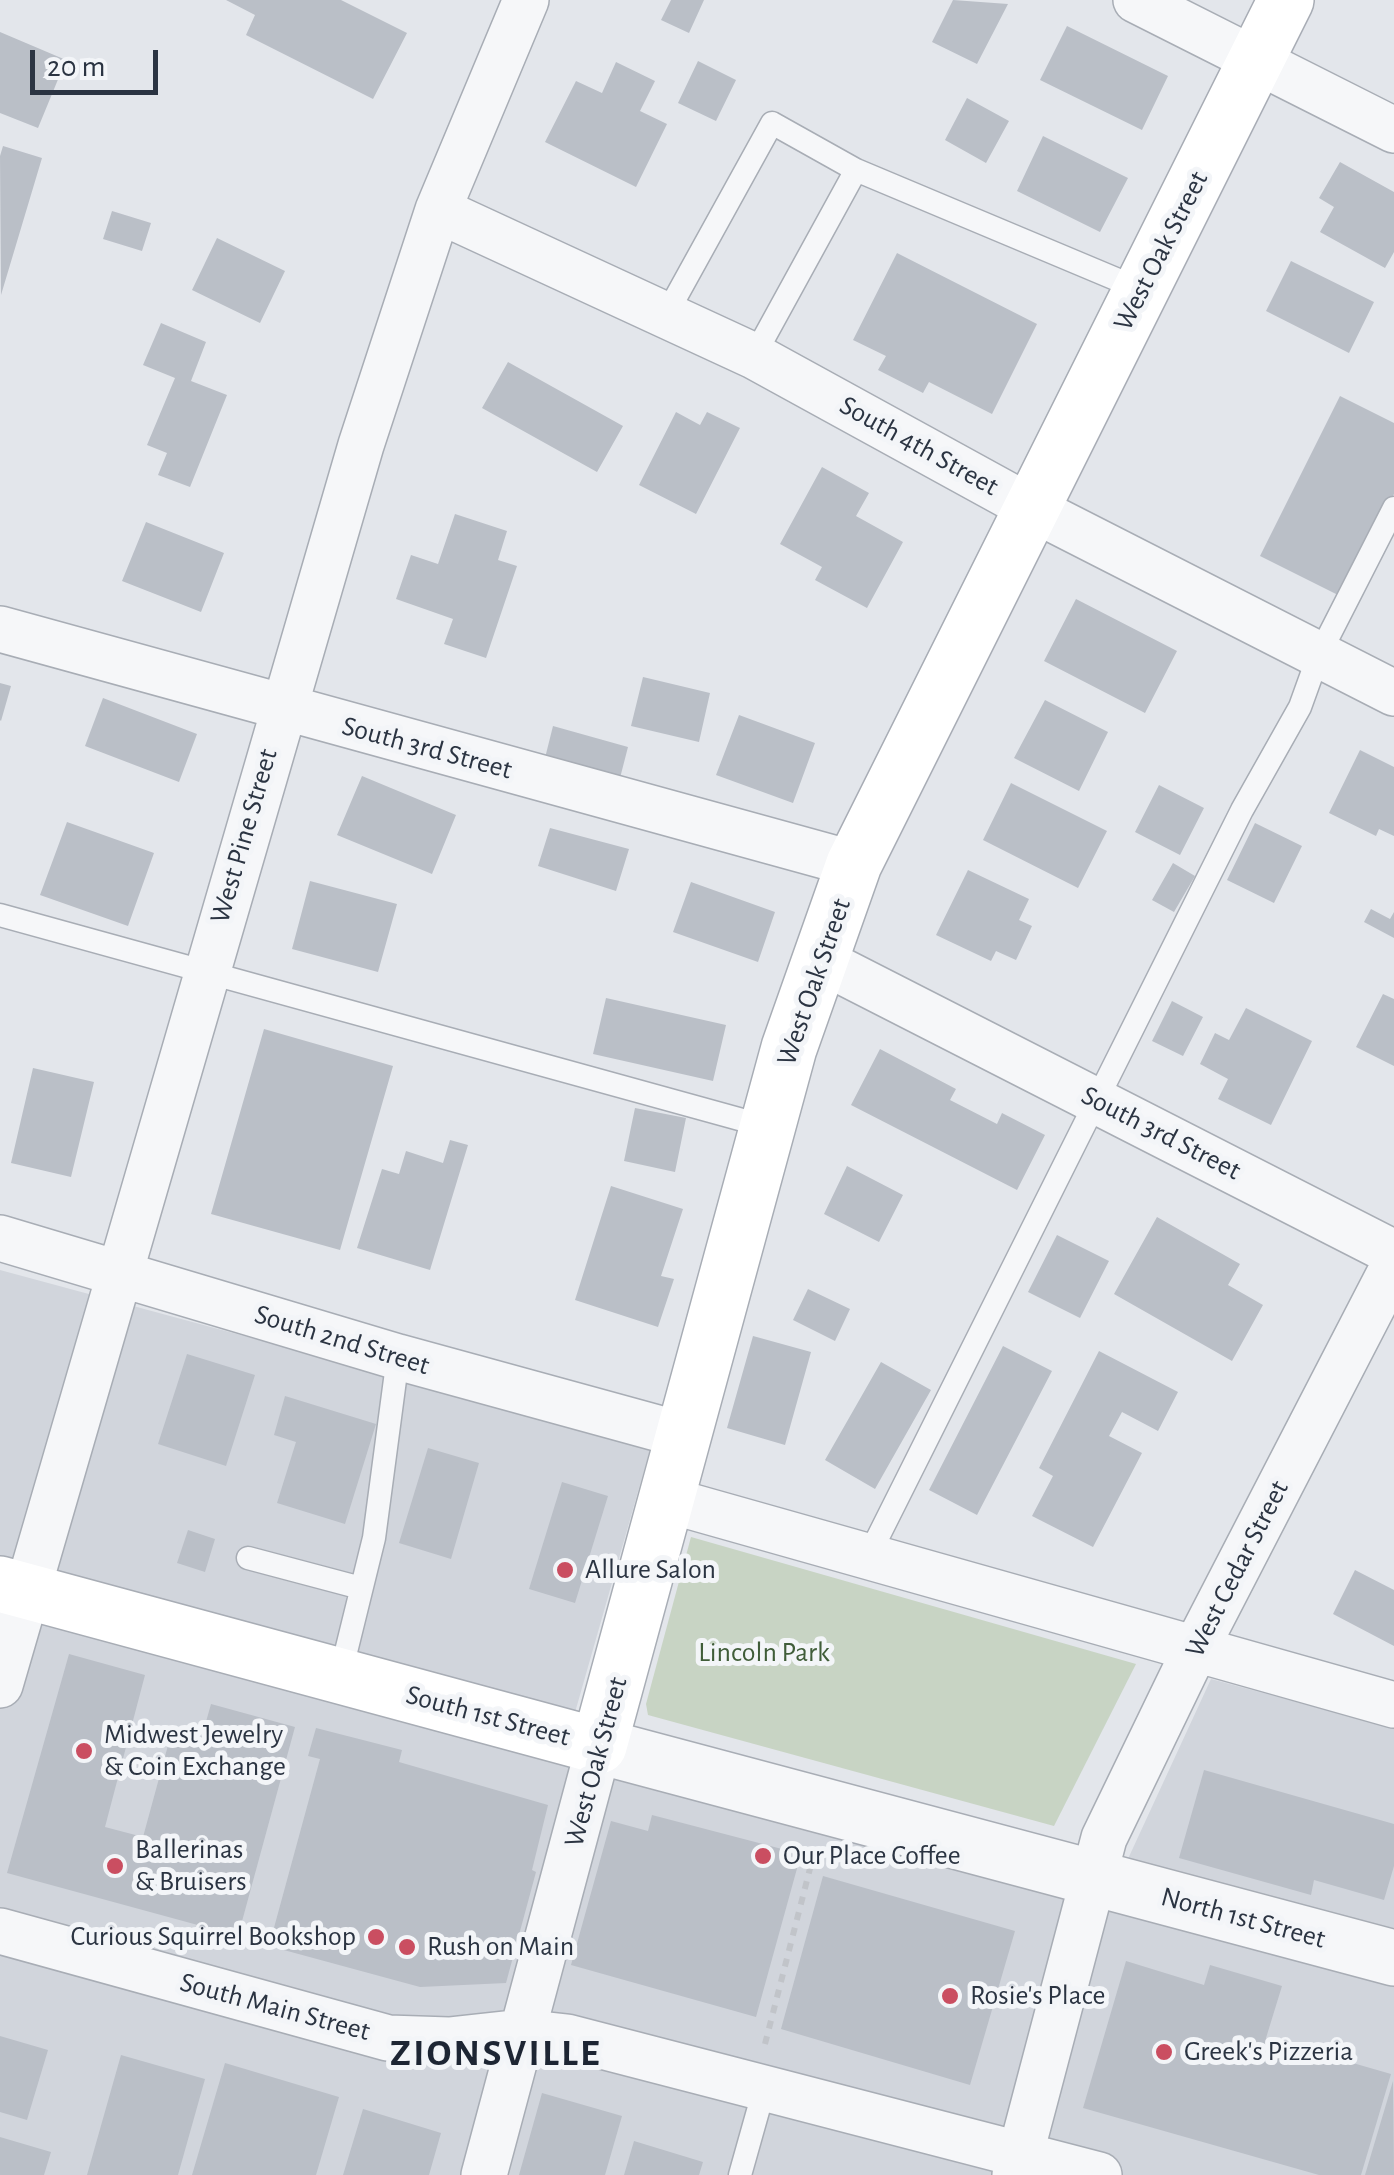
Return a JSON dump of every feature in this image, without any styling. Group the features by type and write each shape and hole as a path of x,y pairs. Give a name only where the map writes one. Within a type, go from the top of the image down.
{"main road":[{"name":"West Oak Street","path":"599,1746 768,1128 854,864 1286,0"},
{"name":"South 1st Street","path":"13,1587 599,1746"}],"street":[{"name":"West Pine Street","path":"0,1686 13,1587 118,1273 281,709 438,210 526,0"},
{"path":"1136,0 1394,130"},
{"name":"South 4th Street","path":"438,210 754,356 1031,508 1394,694"},
{"name":"South 3rd Street","path":"0,629 854,864"},
{"name":"South 3rd Street","path":"820,960 1394,1253"},
{"name":"South 2nd Street","path":"0,1238 398,1358 686,1436"},
{"name":"West Cedar Street","path":"1018,2164 1104,1838 1195,1650 1394,1265"},
{"path":"668,1500 1394,1705"},
{"name":"South 1st Street","path":"599,1746 1092,1878"},
{"name":"West Oak Street","path":"484,2175 599,1746"},
{"name":"North 1st Street","path":"1092,1878 1394,1958"},
{"name":"South Main Street","path":"0,1931 388,2038 449,2040 522,2032 765,2065 1018,2164 1100,2175"}],"lane":[{"path":"666,314 772,123 856,170 1142,290"},
{"path":"754,356 856,170"},
{"path":"868,1557 1242,810 1292,724 1318,657 1394,508"},
{"path":"0,914 206,968 768,1128"},
{"path":"340,1676 374,1538 398,1358"},
{"path":"248,1558 361,1588"},
{"path":"740,2175 765,2065"}],"path":[{"path":"765,2065 816,1847"}],"shaded area":[{"path":"0,1270 651,1446 564,1751 1115,1887 1211,1679 1394,1728 1394,2175 0,2175"}],"green space":[{"name":"Lincoln Park","path":"691,1537 1136,1664 1054,1826 648,1715 646,1704"}],"building":[{"path":"226,0 341,0 407,33 373,99 246,35 255,15"},
{"path":"671,0 704,0 689,33 661,20"},
{"path":"953,0 1008,4 977,64 932,42"},
{"path":"1067,26 1168,76 1142,130 1040,80"},
{"path":"0,32 66,60 38,128 0,113"},
{"path":"698,61 736,80 716,121 678,103"},
{"path":"616,62 655,81 640,111 667,124 636,187 545,142 576,81 602,93"},
{"path":"967,98 1009,121 986,163 945,140"},
{"path":"1043,136 1128,178 1100,232 1017,191"},
{"path":"3,146 42,158 1,295 0,156"},
{"path":"1340,162 1394,192 1394,252 1385,268 1320,232 1334,207 1319,198"},
{"path":"112,211 151,223 142,251 103,239"},
{"path":"217,238 285,271 260,323 192,290"},
{"path":"897,253 1037,324 992,414 929,382 923,393 878,370 886,356 853,340"},
{"path":"1291,261 1374,302 1349,353 1266,311"},
{"path":"161,323 206,342 191,381 227,395 190,487 158,475 167,453 147,445 175,378 143,365"},
{"path":"508,362 623,426 597,472 482,408"},
{"path":"1340,396 1394,423 1394,494 1342,597 1260,556"},
{"path":"676,412 700,425 707,412 740,428 696,514 639,485"},
{"path":"822,467 869,493 856,516 903,542 867,608 815,580 822,567 780,544"},
{"path":"455,514 507,531 498,560 517,566 486,658 444,644 453,619 396,599 411,555 438,564"},
{"path":"146,522 224,553 201,612 122,581"},
{"path":"1076,599 1177,651 1145,713 1044,661"},
{"path":"643,677 710,693 699,742 631,726"},
{"path":"0,683 11,686 1,721 0,720"},
{"path":"103,698 197,734 179,782 85,746"},
{"path":"1045,700 1108,732 1079,791 1014,758"},
{"path":"739,715 815,743 793,803 716,775"},
{"path":"553,726 628,747 620,778 545,758"},
{"path":"1360,750 1394,767 1394,836 1379,829 1376,836 1329,813"},
{"path":"362,776 456,815 432,874 337,835"},
{"path":"1011,783 1107,831 1078,888 983,840"},
{"path":"1159,785 1204,808 1180,855 1135,832"},
{"path":"67,822 154,853 128,926 40,895"},
{"path":"1255,823 1302,846 1274,903 1227,880"},
{"path":"550,828 629,849 616,891 538,866"},
{"path":"1173,863 1195,876 1174,912 1152,900"},
{"path":"968,870 1029,899 1019,920 1032,926 1016,960 996,951 991,961 936,935"},
{"path":"310,881 397,904 378,972 292,949"},
{"path":"691,882 775,912 758,962 673,932"},
{"path":"1371,909 1390,919 1394,912 1394,938 1364,922"},
{"path":"1383,994 1394,999 1394,1066 1356,1047"},
{"path":"606,998 726,1025 713,1081 593,1054"},
{"path":"1172,1001 1203,1017 1183,1056 1152,1041"},
{"path":"1246,1008 1312,1041 1271,1125 1218,1099 1228,1079 1200,1064 1215,1033 1229,1040"},
{"path":"264,1029 393,1066 340,1250 211,1214"},
{"path":"880,1049 956,1089 950,1100 997,1124 1002,1113 1045,1135 1017,1190 851,1105"},
{"path":"33,1068 94,1082 71,1177 11,1163"},
{"path":"635,1108 686,1118 675,1172 624,1161"},
{"path":"450,1140 468,1145 430,1270 357,1248 382,1169 399,1174 406,1151 443,1163"},
{"path":"847,1166 903,1195 879,1242 824,1214"},
{"path":"611,1186 683,1209 661,1276 674,1279 658,1327 575,1300"},
{"path":"1157,1217 1240,1264 1228,1285 1263,1305 1232,1361 1114,1294"},
{"path":"1057,1235 1109,1261 1080,1318 1028,1292"},
{"path":"808,1289 850,1309 835,1341 793,1320"},
{"path":"753,1336 811,1352 785,1445 727,1428"},
{"path":"1003,1346 1052,1371 977,1515 929,1490"},
{"path":"1099,1351 1178,1392 1158,1431 1122,1412 1109,1436 1142,1453 1093,1547 1032,1516 1053,1476 1039,1468"},
{"path":"187,1354 255,1375 226,1466 158,1444"},
{"path":"881,1362 931,1390 875,1489 825,1460"},
{"path":"285,1396 376,1424 345,1524 277,1503 296,1442 274,1435"},
{"path":"428,1448 479,1463 451,1559 399,1543"},
{"path":"562,1482 608,1496 575,1603 529,1589"},
{"path":"188,1530 215,1539 205,1572 177,1563"},
{"path":"1355,1570 1394,1590 1394,1646 1333,1614"},
{"path":"69,1654 145,1675 105,1827 143,1837 173,1727 202,1736 211,1704 295,1727 238,1936 7,1873"},
{"path":"316,1728 402,1750 399,1762 548,1805 532,1870 536,1872 506,1983 420,1987 269,1946 320,1759 308,1756"},
{"path":"1204,1770 1394,1824 1394,1866 1384,1900 1314,1880 1311,1895 1179,1858"},
{"path":"652,1815 801,1854 756,2017 571,1965 611,1821 648,1831"},
{"path":"823,1876 1015,1931 970,2085 781,2029"},
{"path":"1126,1961 1204,1985 1210,1965 1282,1986 1266,2038 1391,2074 1361,2175 1319,2175 1083,2108"},
{"path":"0,2036 48,2050 27,2120 0,2112"},
{"path":"121,2055 205,2079 178,2175 87,2175"},
{"path":"225,2063 339,2097 316,2175 192,2175"},
{"path":"1393,2081 1394,2175 1365,2175"},
{"path":"542,2093 622,2116 605,2175 519,2175"},
{"path":"363,2109 441,2133 429,2175 343,2175"},
{"path":"0,2137 51,2152 44,2175 0,2175"},
{"path":"634,2141 703,2162 699,2175 624,2175"}],"place":[{"name":"Allure Salon","path":"565,1570"},
{"name":"Midwest Jewelry & Coin Exchange","path":"84,1751"},
{"name":"Our Place Coffee","path":"763,1856"},
{"name":"Ballerinas & Bruisers","path":"115,1866"},
{"name":"Curious Squirrel Bookshop","path":"376,1937"},
{"name":"Rush on Main","path":"407,1947"},
{"name":"Rosie's Place","path":"950,1996"},
{"name":"Greek's Pizzeria","path":"1164,2052"}],"district":[{"name":"ZIONSVILLE","path":"496,2054"}]}
